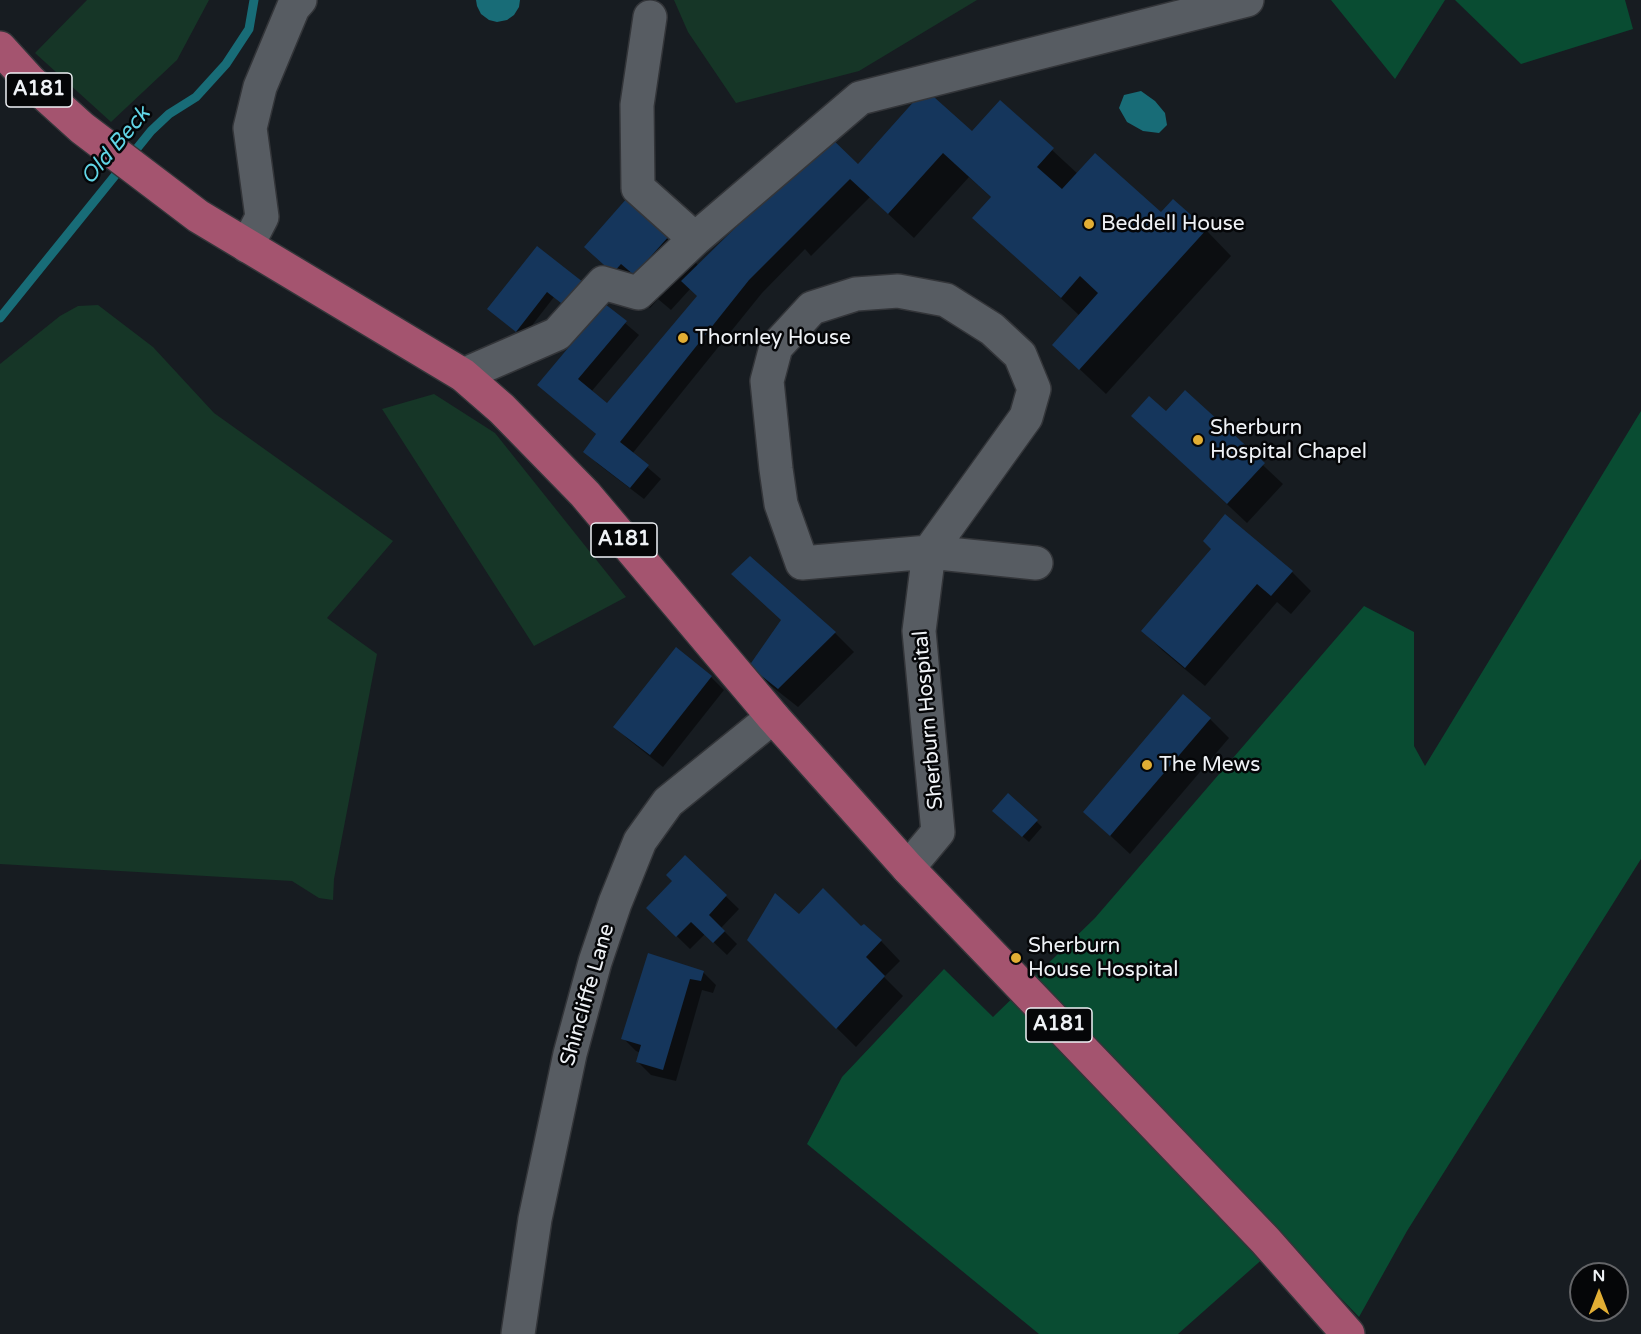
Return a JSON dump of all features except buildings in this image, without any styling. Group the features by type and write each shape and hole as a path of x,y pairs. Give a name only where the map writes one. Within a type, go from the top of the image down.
{"main road":[{"name":"A181","path":"0,48 30,81 82,128 198,216 462,375 502,408 585,494 773,717 908,868 1265,1240 1348,1334"}],"street":[{"path":"247,246 262,216 250,128 260,87 293,8 300,0"},
{"path":"462,375 557,334 603,283 638,293 695,239 860,98 1247,0"},
{"path":"650,17 637,105 638,188 695,239"},
{"name":"Sherburn Hospital","path":"908,868 938,832 919,631 929,552 1026,417 1034,389 1020,355 992,329 946,300 898,291 856,294 812,308 776,347 767,381 782,504 801,563 929,552"},
{"path":"929,552 1036,563"},
{"name":"Shincliffe Lane","path":"518,1334 535,1220 570,1054 595,962 615,903 640,841 668,802 773,717"}],"green space":[{"path":"87,0 209,0 177,60 111,122 35,53"},
{"path":"674,0 977,0 859,71 736,103 688,32"},
{"path":"1331,0 1445,0 1395,79"},
{"path":"1455,0 1625,0 1633,29 1521,64"},
{"path":"98,305 153,347 214,413 393,541 327,618 377,654 334,879 333,900 319,898 292,881 0,864 0,364 60,316 78,306"},
{"path":"434,394 495,433 626,597 534,646 382,409"},
{"path":"1641,411 1641,859 1407,1231 1359,1317 1284,1240 1178,1334 1039,1334 807,1144 842,1077 944,969 993,1017 1095,918 1364,606 1414,632 1414,746 1425,766"}],"water":[{"path":"476,0 520,0 514,15 507,20 497,22 481,14"},
{"path":"1141,91 1155,101 1165,113 1167,125 1159,133 1143,131 1127,122 1119,108 1124,95"}],"waterway":[{"name":"Old Beck","path":"0,318 151,131 169,114 196,97 226,64 249,29 254,0"}],"place":[{"name":"Beddell House","path":"1089,224"},
{"name":"Thornley House","path":"683,338"},
{"name":"Sherburn Hospital Chapel","path":"1198,440"},
{"name":"The Mews","path":"1147,765"},
{"name":"Sherburn House Hospital","path":"1016,958"}]}
